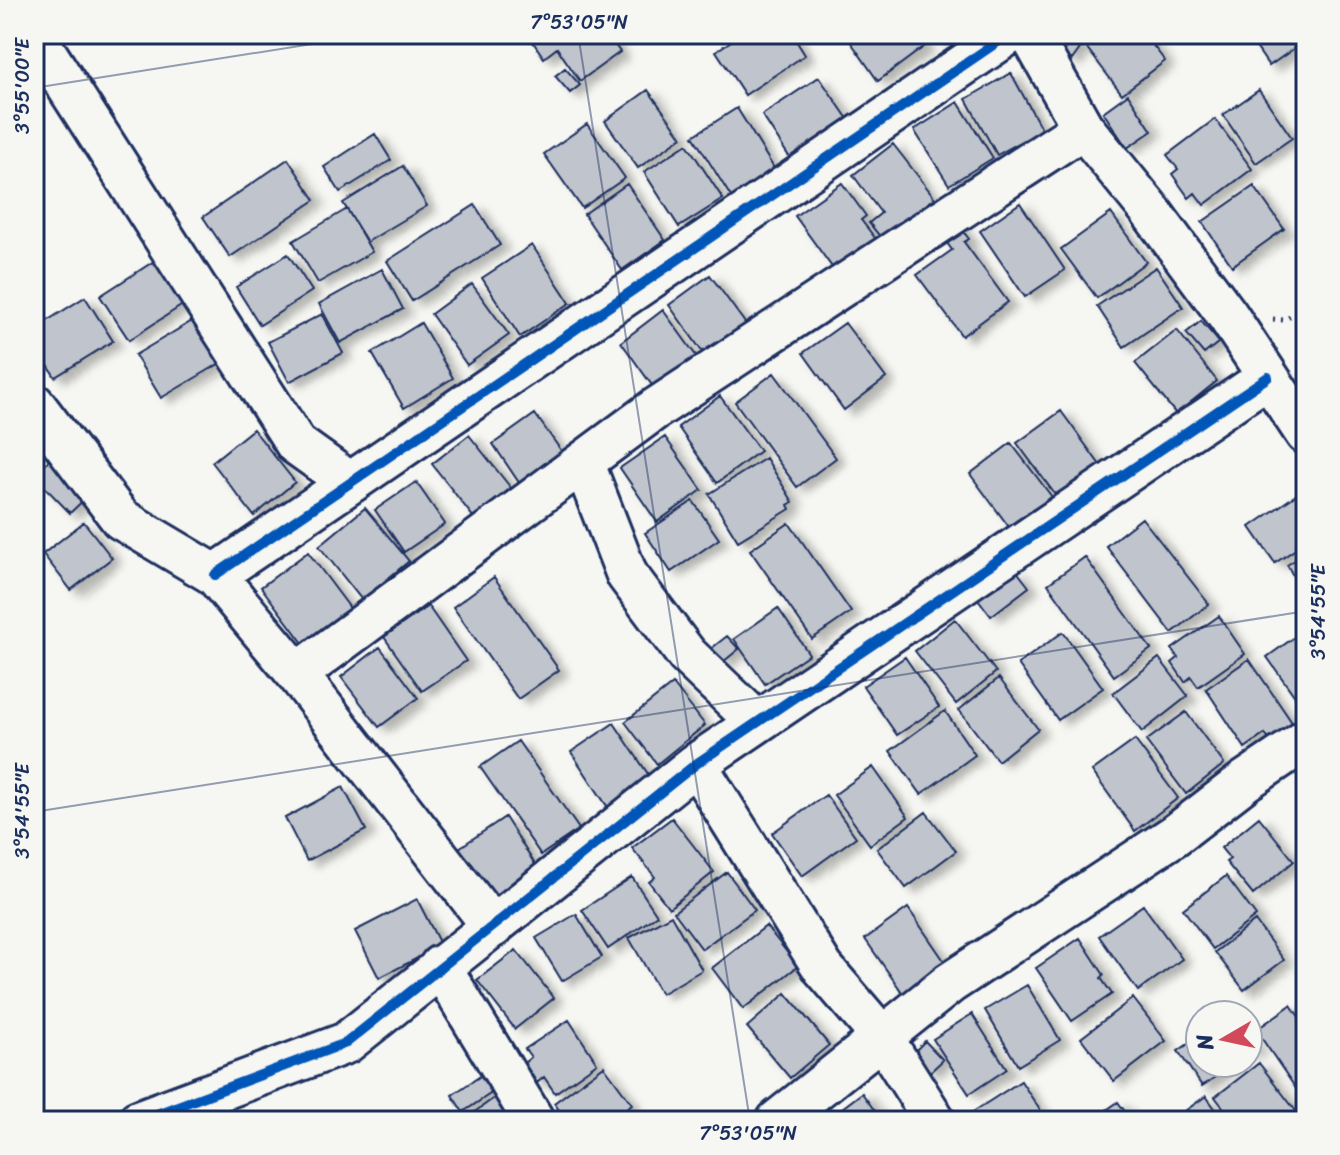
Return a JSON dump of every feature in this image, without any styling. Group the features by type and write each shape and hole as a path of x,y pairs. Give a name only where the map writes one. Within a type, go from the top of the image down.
{"street":[{"path":"215,575 1009,34"},
{"path":"1030,34 1083,128 1158,221 1306,434"},
{"path":"46,53 296,444 349,482"},
{"path":"297,674 655,409 1083,128"},
{"path":"147,1120 346,1043 696,764 1268,377"},
{"path":"34,404 121,519 215,575 297,674 493,927"},
{"path":"584,464 627,575 687,655 756,721"},
{"path":"777,1121 950,983 1175,835 1245,781 1306,740"},
{"path":"696,764 823,968 882,1037 935,1121"},
{"path":"440,966 534,1121"}],"building":[{"path":"544,34 607,34 620,52 580,81 557,48 544,58 533,42"},
{"path":"742,34 792,34 805,55 745,95 716,51"},
{"path":"853,34 917,34 925,46 878,81 848,38"},
{"path":"934,34 951,34 939,42"},
{"path":"1052,34 1078,34 1076,41 1082,46 1072,60 1047,39"},
{"path":"1087,34 1144,34 1165,61 1122,94 1080,39"},
{"path":"1247,34 1305,34 1306,40 1269,66"},
{"path":"565,68 580,85 570,93 555,76"},
{"path":"1011,73 1042,130 997,155 966,99"},
{"path":"819,77 850,122 792,161 762,115"},
{"path":"648,90 682,137 638,168 605,121"},
{"path":"1259,90 1292,138 1256,163 1223,115"},
{"path":"1128,94 1152,131 1127,148 1103,112"},
{"path":"958,102 993,158 949,185 914,130"},
{"path":"737,108 775,170 731,197 693,136"},
{"path":"1215,119 1252,169 1204,205 1195,193 1189,198 1172,174 1178,169 1167,155"},
{"path":"587,124 625,178 582,208 544,154"},
{"path":"375,134 391,160 340,192 324,167"},
{"path":"687,144 723,199 679,227 644,172"},
{"path":"893,144 935,198 882,239 869,223 881,213 853,175"},
{"path":"288,159 315,200 230,257 203,217"},
{"path":"403,166 427,206 367,242 343,203"},
{"path":"842,183 866,216 861,220 879,243 837,274 795,216"},
{"path":"627,184 665,240 622,270 584,214"},
{"path":"1254,186 1284,229 1232,266 1202,222"},
{"path":"1020,203 1065,270 1025,297 980,231"},
{"path":"475,205 500,245 412,301 387,261"},
{"path":"347,209 372,252 318,283 293,241"},
{"path":"1111,213 1146,262 1097,298 1061,249"},
{"path":"956,222 969,239 964,242 1008,302 962,336 917,275 952,250 940,233"},
{"path":"532,245 570,303 520,337 482,278"},
{"path":"288,254 312,291 260,325 236,287"},
{"path":"159,258 187,302 129,340 100,296"},
{"path":"1156,267 1183,307 1124,347 1097,306"},
{"path":"382,269 403,309 340,343 319,304"},
{"path":"710,275 748,327 706,357 669,305"},
{"path":"472,284 509,335 467,365 431,314"},
{"path":"85,297 113,341 55,377 34,342 34,329"},
{"path":"663,310 702,364 659,395 621,342"},
{"path":"322,314 343,353 289,382 268,342"},
{"path":"199,317 224,361 161,398 135,355"},
{"path":"1201,321 1219,342 1204,354 1186,333"},
{"path":"421,323 453,378 404,408 372,353"},
{"path":"845,323 886,378 844,410 803,353"},
{"path":"1177,330 1217,381 1176,414 1135,363"},
{"path":"774,373 836,458 797,487 735,402"},
{"path":"720,396 760,451 717,483 678,427"},
{"path":"1061,411 1100,465 1057,497 1017,443"},
{"path":"535,414 565,456 522,487 493,444"},
{"path":"253,429 295,482 254,516 212,462"},
{"path":"469,435 511,488 474,518 432,464"},
{"path":"665,437 702,490 657,522 620,468"},
{"path":"1011,443 1052,497 1012,531 970,474"},
{"path":"55,453 92,492 70,513 34,476"},
{"path":"766,458 793,502 788,505 790,509 738,541 709,494"},
{"path":"416,482 445,524 404,552 375,510"},
{"path":"1306,488 1306,542 1275,563 1250,527"},
{"path":"693,501 719,539 671,572 645,533"},
{"path":"365,508 409,561 362,600 319,546"},
{"path":"1142,518 1209,604 1172,633 1106,546"},
{"path":"84,522 112,558 71,590 43,554"},
{"path":"789,523 851,612 812,639 750,550"},
{"path":"308,552 350,608 303,643 261,587"},
{"path":"1306,553 1306,598 1287,565"},
{"path":"1085,557 1151,649 1114,676 1048,584"},
{"path":"1016,570 1029,587 991,616 978,599"},
{"path":"494,577 559,670 518,699 453,607"},
{"path":"428,606 466,661 422,691 384,637"},
{"path":"778,608 809,654 765,684 734,639"},
{"path":"1219,616 1245,654 1198,687 1191,677 1185,682 1172,663 1178,658 1172,649"},
{"path":"955,619 996,672 956,704 915,651"},
{"path":"1306,629 1306,712 1267,657"},
{"path":"1063,632 1103,688 1058,720 1018,664"},
{"path":"727,636 739,649 723,662 712,648"},
{"path":"380,647 418,698 379,727 341,677"},
{"path":"905,657 939,707 897,735 863,686"},
{"path":"1159,658 1188,696 1142,732 1113,693"},
{"path":"1249,659 1293,724 1270,741 1265,734 1245,748 1206,689"},
{"path":"999,678 1038,729 998,761 959,710"},
{"path":"673,684 705,725 657,764 625,722"},
{"path":"945,711 975,755 921,794 890,751"},
{"path":"1186,712 1224,764 1186,794 1146,741"},
{"path":"614,723 652,780 609,809 571,752"},
{"path":"1135,740 1178,798 1135,831 1092,771"},
{"path":"518,741 579,829 541,855 480,767"},
{"path":"873,767 908,817 870,845 834,795"},
{"path":"343,787 366,830 307,861 285,818"},
{"path":"826,795 856,837 802,876 772,833"},
{"path":"926,812 956,851 906,888 877,849"},
{"path":"505,817 538,869 493,900 459,848"},
{"path":"1259,817 1294,861 1253,895 1226,862 1230,859 1221,848"},
{"path":"672,818 714,872 669,908 649,882 655,877 632,848"},
{"path":"727,872 755,910 702,949 674,912"},
{"path":"1226,876 1256,916 1213,949 1183,909"},
{"path":"632,877 657,915 608,949 582,910"},
{"path":"417,899 441,946 379,978 355,931"},
{"path":"1143,905 1182,959 1138,991 1099,936"},
{"path":"908,908 947,965 904,995 865,939"},
{"path":"576,914 602,957 562,981 536,938"},
{"path":"671,915 702,970 661,994 629,938"},
{"path":"1255,921 1284,960 1244,990 1215,952"},
{"path":"766,926 798,966 743,1009 712,968"},
{"path":"1080,938 1104,975 1101,978 1112,994 1072,1021 1036,968"},
{"path":"516,950 554,998 515,1029 477,980"},
{"path":"1027,985 1060,1040 1018,1066 985,1010"},
{"path":"786,993 829,1045 790,1078 747,1027"},
{"path":"1133,998 1166,1041 1114,1081 1081,1038"},
{"path":"1291,1005 1306,1027 1306,1088 1299,1093 1264,1042 1264,1024"},
{"path":"972,1014 1007,1069 969,1094 933,1039"},
{"path":"569,1020 597,1063 555,1093 544,1077 537,1083 524,1063 531,1057 525,1049"},
{"path":"925,1041 943,1060 930,1072 912,1054"},
{"path":"497,1065 508,1082 463,1112 452,1095"},
{"path":"604,1066 632,1104 609,1121 567,1121 554,1103"},
{"path":"1264,1070 1299,1115 1292,1121 1234,1121 1215,1097 1238,1079 1264,1079"},
{"path":"1197,1079 1212,1079 1202,1086"},
{"path":"1021,1081 1047,1121 967,1121 965,1117"},
{"path":"862,1093 882,1121 825,1121"},
{"path":"497,1096 516,1121 462,1121"},
{"path":"1206,1096 1224,1121 1171,1121"},
{"path":"1118,1102 1132,1121 1091,1121"}],"cycle path":[{"path":"215,575 1009,34"},
{"path":"138,1121 346,1043 696,764 1268,377"}]}
